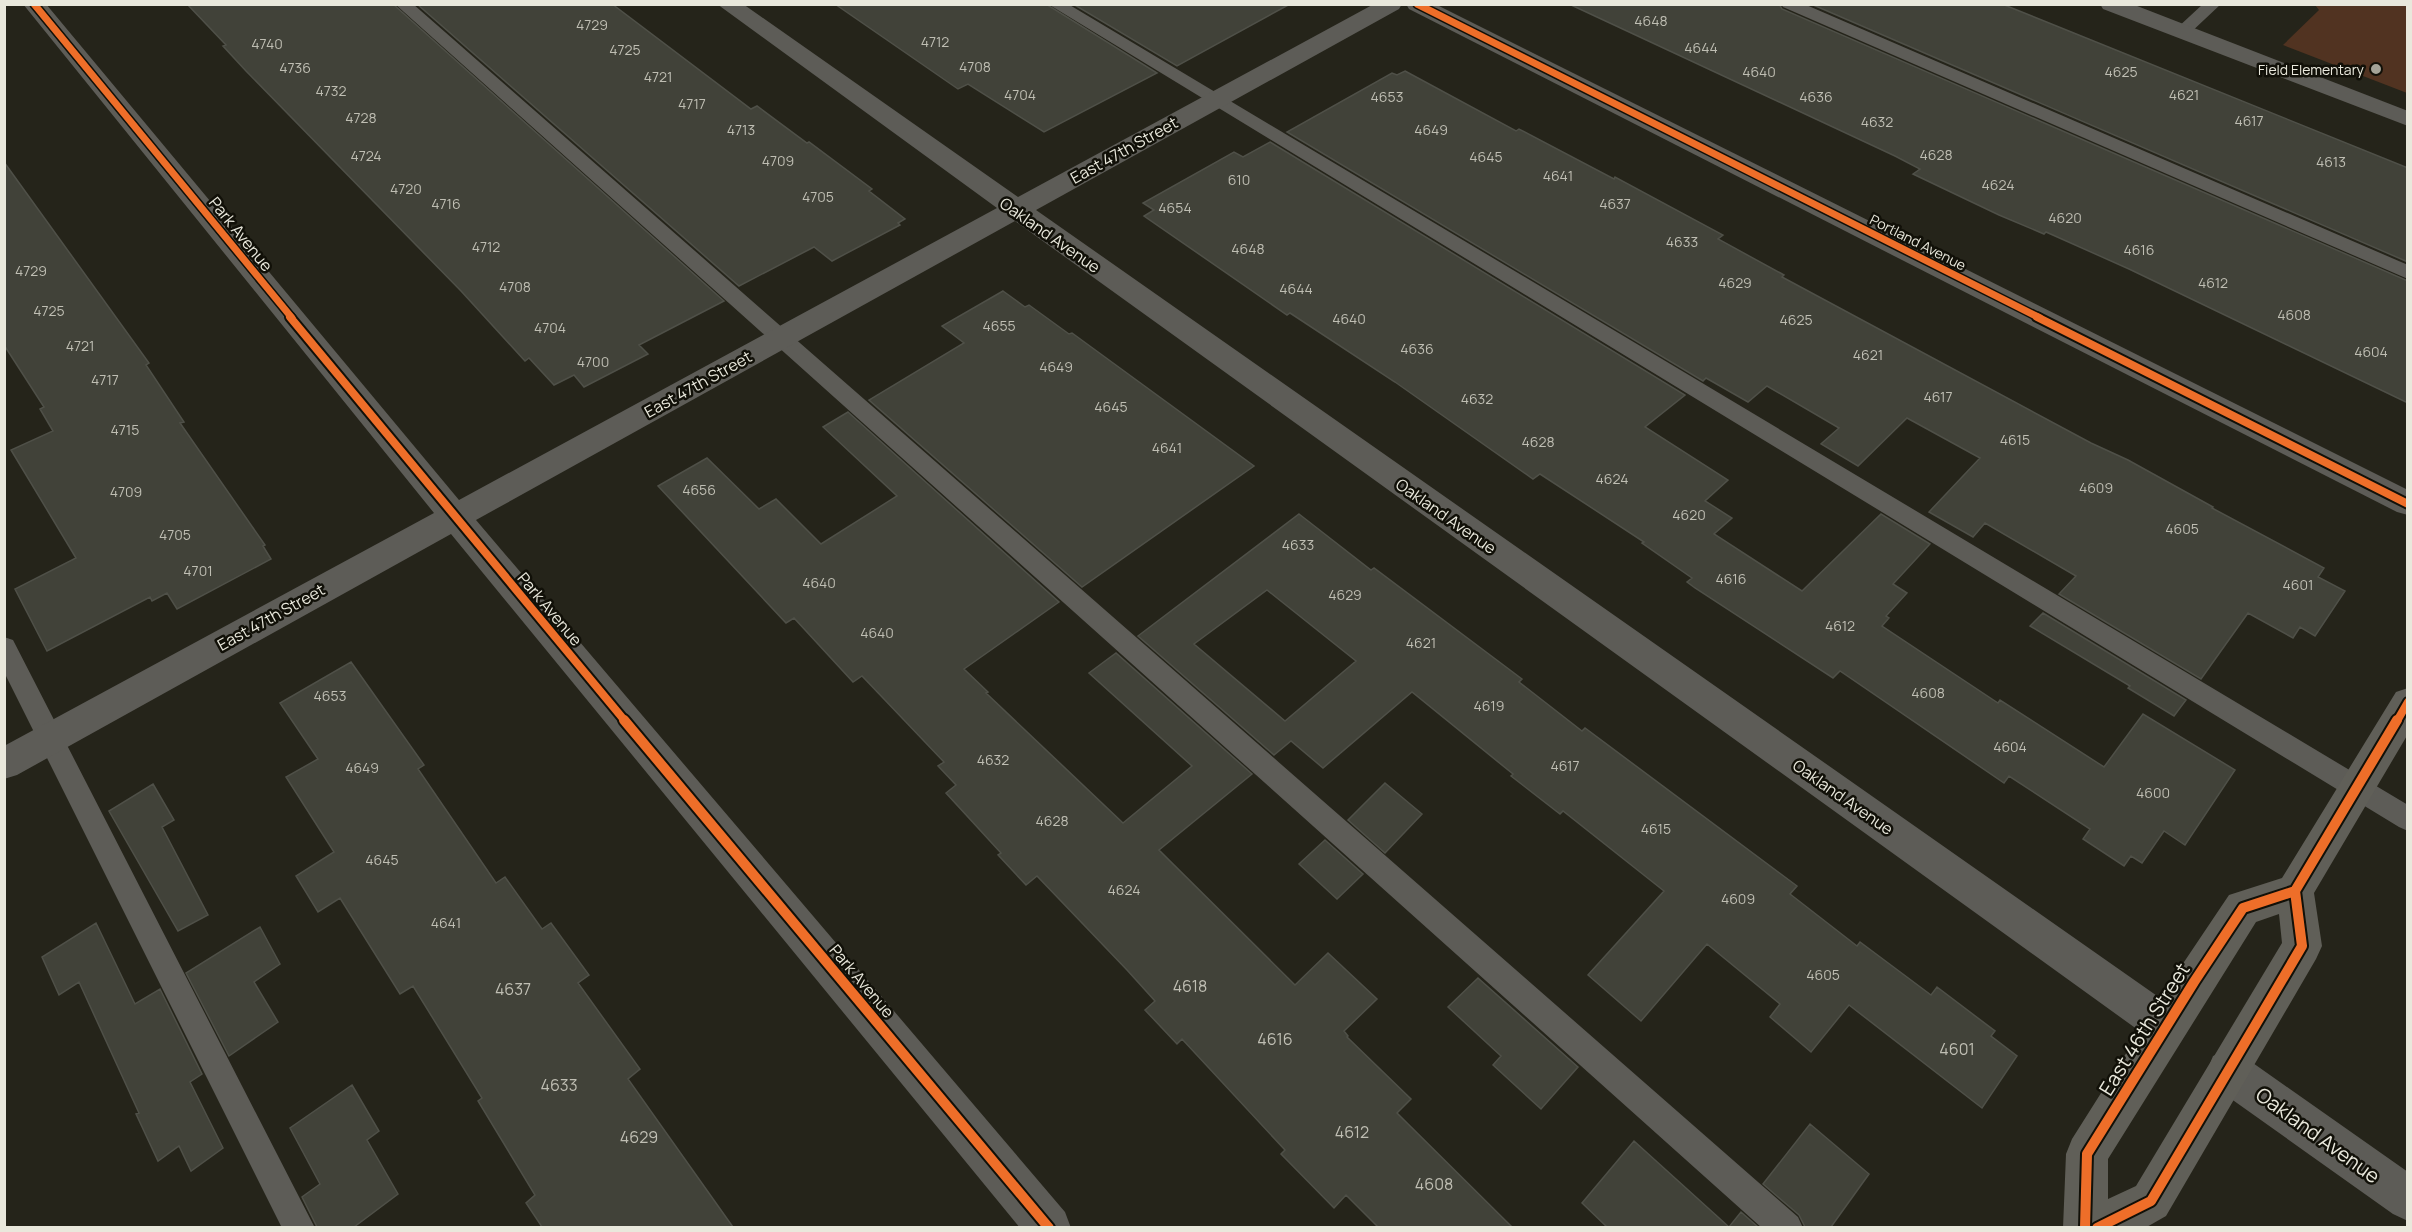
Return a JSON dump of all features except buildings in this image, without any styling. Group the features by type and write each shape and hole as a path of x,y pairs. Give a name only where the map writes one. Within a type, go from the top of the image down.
{"main road":[{"path":"2097,1227 2151,1201 2302,946 2295,891 2408,702"},
{"name":"East 46th Street","path":"2085,1227 2087,1154 2166,1026 2242,908 2295,891"}],"street":[{"name":"Park Avenue","path":"34,4 455,517 1049,1227"},
{"name":"Oakland Avenue","path":"728,4 2166,1026"},
{"name":"East 47th Street","path":"4,764 1391,4"},
{"name":"Portland Avenue","path":"1417,4 2408,504"},
{"path":"2111,4 2408,119"},
{"name":"Oakland Avenue","path":"2228,1071 2408,1199"}],"lane":[{"path":"403,4 779,339 1787,1227"},
{"path":"1056,4 2408,819"},
{"path":"1789,4 2408,273"},
{"path":"2182,32 2213,4"},
{"path":"4,647 299,1227"}],"shaded area":[{"name":"Field Elementary","path":"2315,5 2407,5 2407,93 2283,45 2319,10"}],"cycle path":[{"path":"34,4 480,548 1049,1228"},
{"path":"1417,4 2408,504"},
{"path":"2097,1228 2151,1201 2256,1024 2302,946 2295,891 2408,702"},
{"path":"2085,1228 2087,1154 2194,982 2243,908 2295,891"}],"place":[{"name":"Field Elementary","path":"2376,69"}]}
